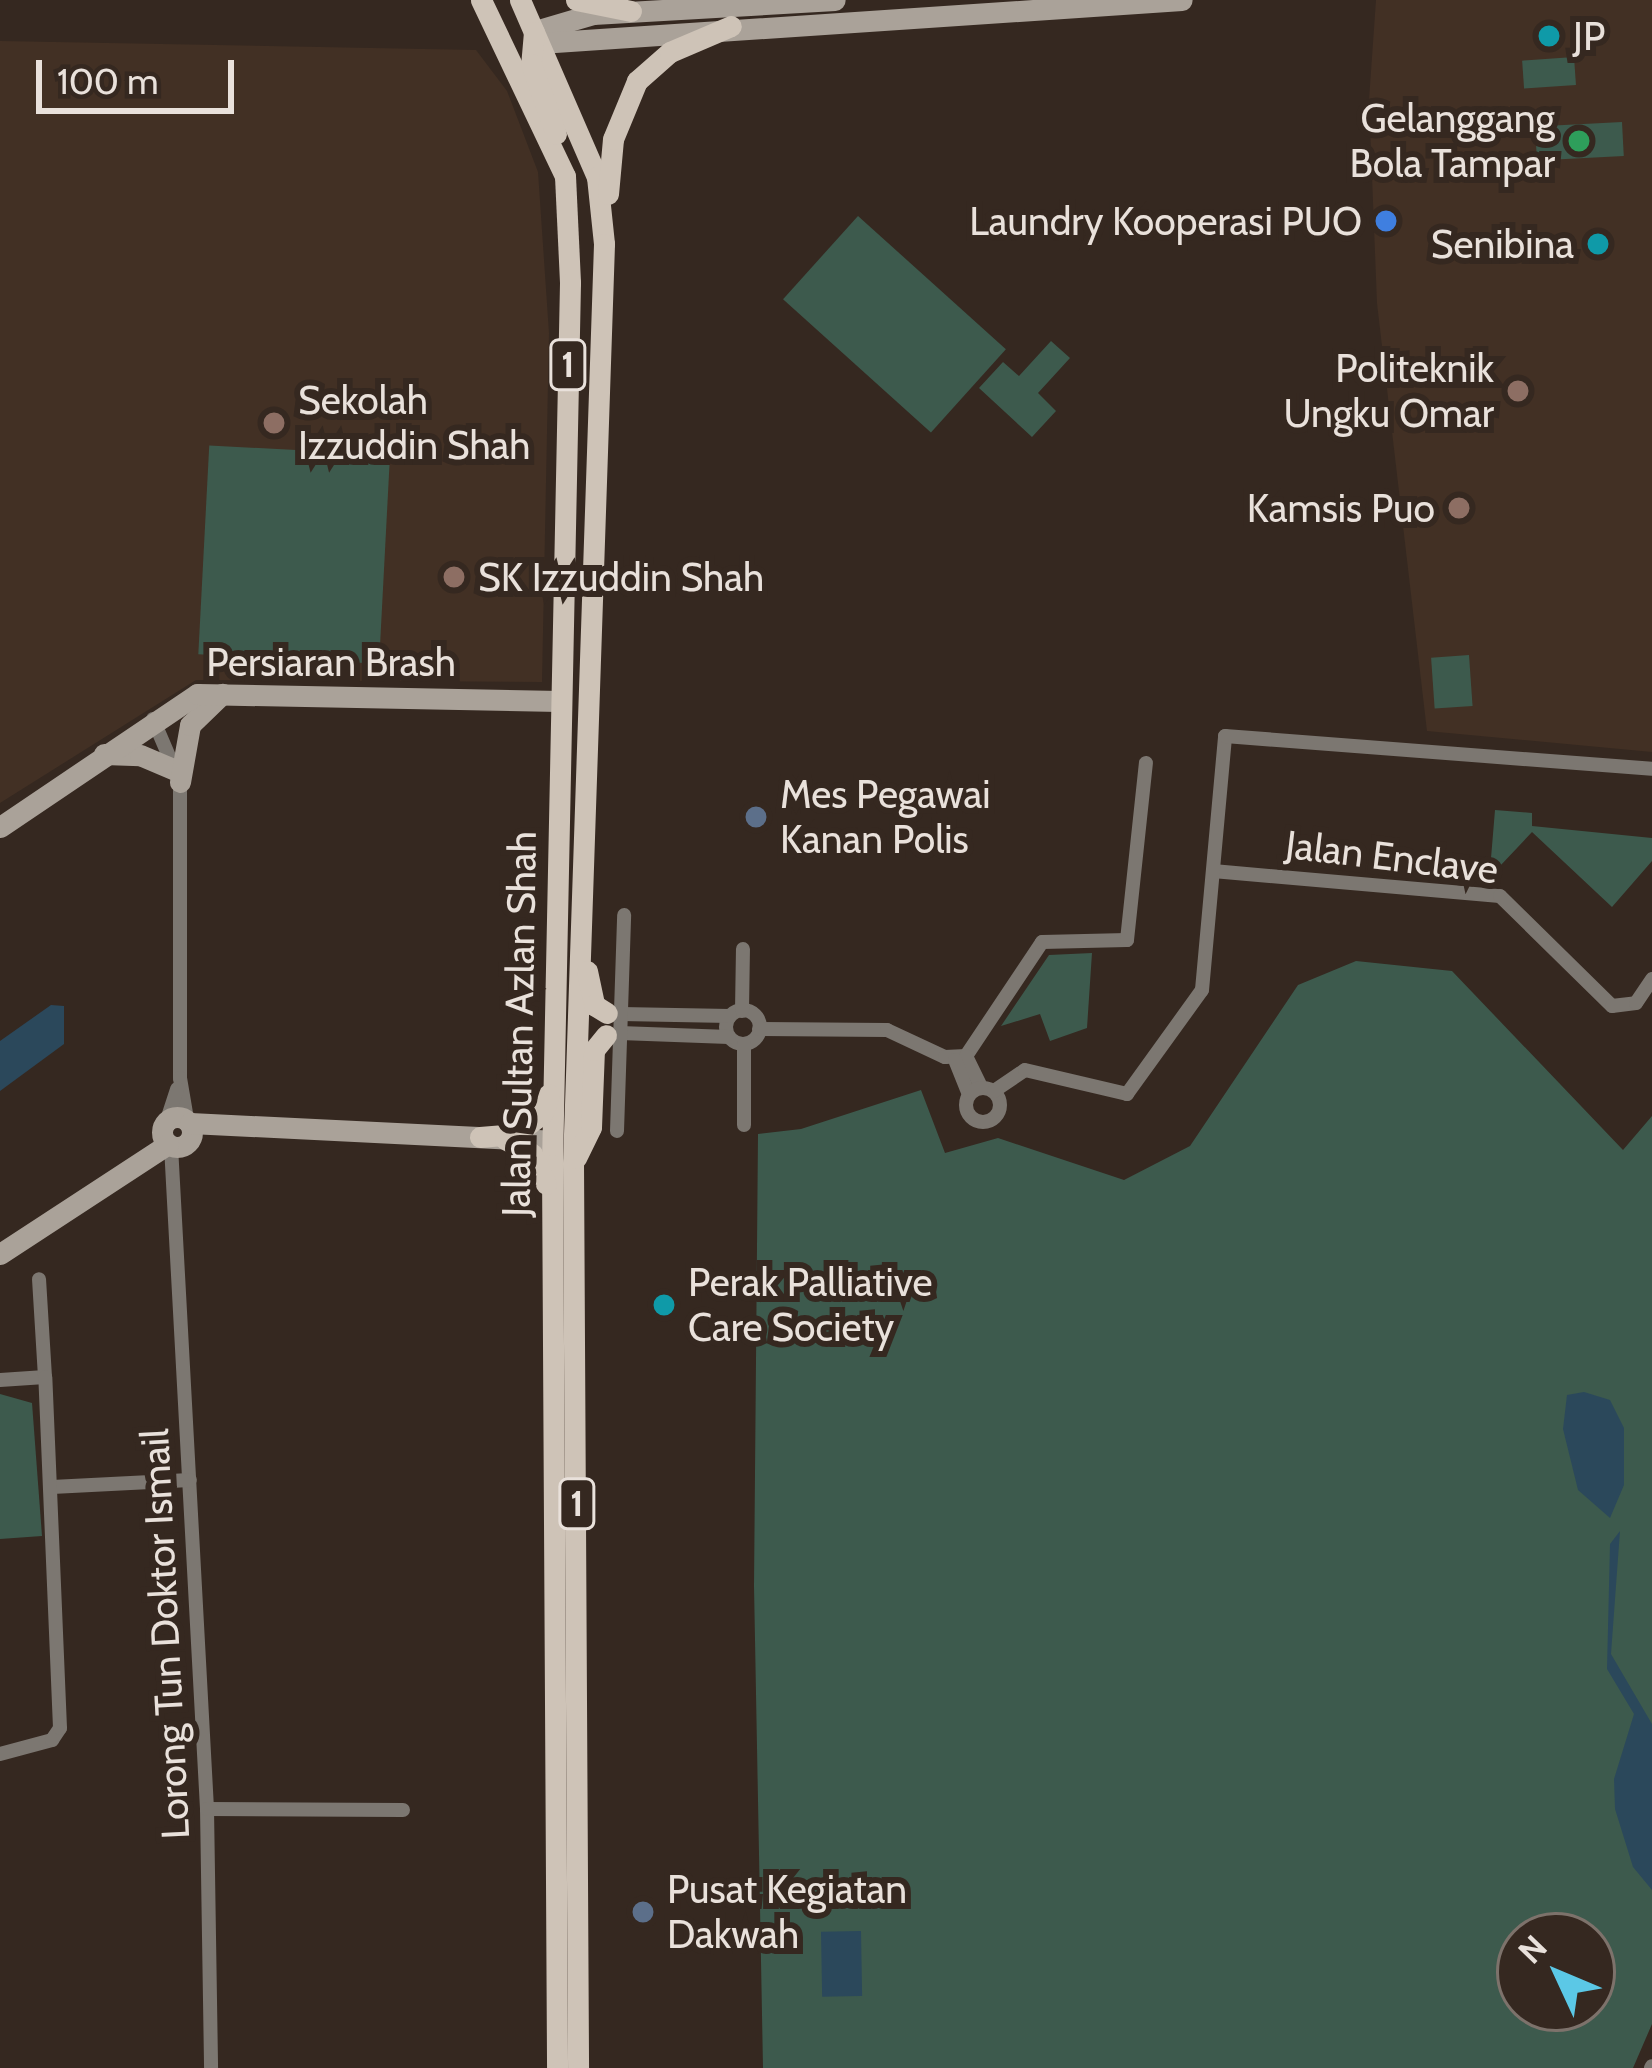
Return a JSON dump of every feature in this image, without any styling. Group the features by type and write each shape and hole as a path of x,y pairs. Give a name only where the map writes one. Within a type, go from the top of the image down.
{"main road":[{"name":"Jalan Sultan Azlan Shah","path":"481,0 565,176 570,283 552,1141 557,2068"},
{"path":"495,0 514,34 536,38 531,64 565,176"},
{"name":"Jalan Sultan Azlan Shah","path":"520,0 597,177 604,244 573,1163 578,2068"},
{"path":"577,0 631,11"},
{"path":"604,244 613,139 638,81 670,52 731,26"},
{"path":"573,1163 591,1127 594,1050 616,1024 590,996 578,932"},
{"path":"552,1141 564,1117 569,952 578,932"},
{"path":"480,1137 529,1125 543,1113 554,1073"},
{"path":"505,1139 540,1166 552,1214"}],"street":[{"path":"536,38 560,19 835,0"},
{"path":"536,38 1182,0"},
{"name":"Persiaran Brash","path":"0,827 146,723 197,694 559,701"},
{"path":"175,771 190,725 222,694"},
{"path":"146,723 175,771"},
{"path":"616,1024 736,1013 759,1029 887,1030 960,1058 982,1091 1025,1070 1111,1096 1140,1084 1202,990 1225,736 1652,769"},
{"path":"104,754 140,755 175,771"},
{"path":"960,1058 1042,942 1127,940 1146,763"},
{"name":"Lorong Tun Doktor Ismail","path":"175,771 177,1197 207,1809 211,2068"},
{"name":"Jalan Enclave","path":"1213,871 1501,896 1612,1006 1636,1003 1652,979"},
{"path":"616,1131 616,1024 624,915"},
{"path":"729,1037 743,949"},
{"path":"616,1024 729,1037 744,1044"},
{"path":"744,1125 744,1044 759,1029"},
{"path":"0,1254 177,1133 552,1141"},
{"path":"0,1754 59,1736 52,1487 39,1280"},
{"path":"0,1380 45,1377"},
{"path":"52,1487 190,1480"},
{"path":"207,1809 403,1810"}],"shaded area":[{"name":"Politeknik Ungku Omar","path":"1376,0 1652,0 1652,752 1427,731 1377,303 1369,100"},
{"name":"Sekolah Izzuddin Shah","path":"0,41 476,50 507,91 538,172 549,333 542,682 196,680 0,803"}],"green space":[{"path":"1574,57 1576,85 1524,89 1522,61"},
{"name":"Gelanggang Bola Tampar","path":"1622,122 1624,156 1537,161 1535,127"},
{"path":"858,216 1006,349 931,432 783,299"},
{"path":"1051,341 1070,358 1038,393 1056,411 1032,437 979,388 1003,362 1019,376"},
{"path":"209,446 390,455 379,664 198,654"},
{"path":"1469,655 1473,706 1435,709 1431,658"},
{"path":"1495,810 1532,813 1532,826 1652,838 1652,861 1612,907 1532,832 1500,866 1498,883 1489,882"},
{"path":"1092,953 1087,1028 1050,1041 1040,1014 1001,1026 1049,955"},
{"path":"1356,961 1452,971 1623,1150 1652,1116 1652,2024 1633,2068 763,2068 754,1586 758,1134 801,1129 921,1090 945,1153 998,1138 1124,1180 1190,1146 1298,985"},
{"path":"0,1394 32,1403 42,1536 0,1539"}],"water":[{"path":"51,1005 64,1006 64,1044 0,1091 0,1041"},
{"path":"1584,1392 1610,1400 1624,1428 1624,1485 1610,1518 1578,1490 1563,1429 1567,1395"},
{"path":"1620,1531 1611,1654 1652,1724 1652,1890 1633,1867 1615,1809 1614,1779 1634,1714 1607,1669 1610,1544"},
{"path":"861,1931 862,1996 822,1997 821,1932"}],"place":[{"name":"JP","path":"1549,36"},
{"name":"Gelanggang Bola Tampar","path":"1579,141"},
{"name":"Laundry Kooperasi PUO","path":"1386,221"},
{"name":"Senibina","path":"1598,244"},
{"name":"Politeknik Ungku Omar","path":"1518,391"},
{"name":"Sekolah Izzuddin Shah","path":"274,423"},
{"name":"Kamsis Puo","path":"1459,508"},
{"name":"SK Izzuddin Shah","path":"454,577"},
{"name":"Mes Pegawai Kanan Polis","path":"756,817"},
{"name":"Perak Palliative Care Society","path":"664,1305"},
{"name":"Pusat Kegiatan Dakwah","path":"643,1912"}]}
